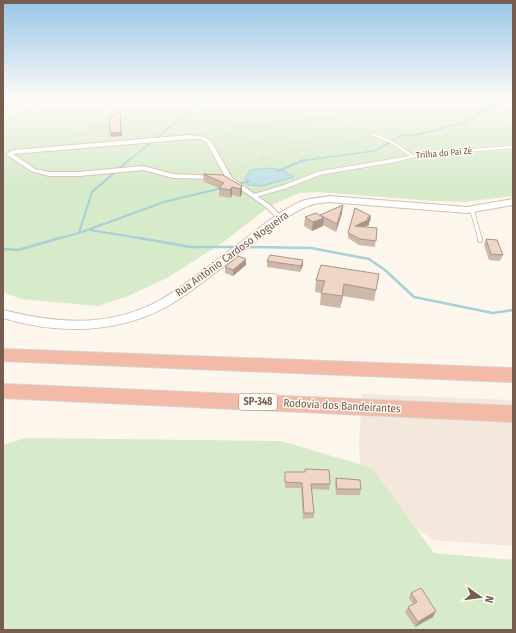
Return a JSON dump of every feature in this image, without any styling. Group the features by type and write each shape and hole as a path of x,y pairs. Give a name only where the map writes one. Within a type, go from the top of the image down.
{"highway":[{"path":"3,355 513,375"},
{"name":"Rodovia dos Bandeirantes","path":"3,392 513,414"}],"main road":[{"name":"Rua Antônio Cardoso Nogueira","path":"3,314 27,321 50,324 79,325 126,319 164,303 280,218 306,203 329,199 472,210 513,202"}],"street":[{"path":"228,176 179,177 143,168 79,174 49,174 33,170 9,154 14,152 202,138 209,142 228,176 268,206 280,218"},
{"path":"3,149 54,143 61,144 68,148"}],"lane":[{"name":"Trilha do Pai Zé","path":"374,135 392,142 412,156 513,147"},
{"path":"253,196 284,187 311,175 412,156"},
{"path":"472,210 480,240"}],"path":[{"path":"61,144 94,129"},
{"path":"190,138 194,129"},
{"path":"214,129 264,146 272,147 345,136 349,133 346,129"},
{"path":"349,129 374,135"},
{"path":"367,147 376,144 383,139"},
{"path":"228,176 277,154 308,149 325,141 358,144 367,147 390,161"},
{"path":"261,160 266,151 264,146"},
{"path":"308,149 316,154 327,171"}],"shaded area":[{"path":"362,394 513,400 513,546 433,540 387,508 362,506 359,443"}],"green space":[{"path":"3,129 513,129 513,196 465,202 319,192 299,193 270,206 222,243 167,278 128,296 98,306 21,299 3,292"},
{"path":"26,438 281,441 372,468 434,553 513,560 513,630 3,630 3,445"}],"water":[{"path":"269,168 282,170 294,177 262,186 248,185 245,178 251,170"}],"building":[{"path":"110,129 121,129 121,132 110,133"},
{"path":"203,174 223,175 242,186 240,189 232,187 230,190 219,188 224,183"},
{"path":"343,205 337,224 320,215"},
{"path":"355,208 371,216 367,218 370,219 355,226 377,228 376,241 360,239 348,233"},
{"path":"316,213 324,218 313,222 305,217"},
{"path":"486,239 497,240 503,255 491,254"},
{"path":"270,255 303,260 301,266 267,261"},
{"path":"238,256 246,259 233,270 225,267"},
{"path":"321,265 379,274 376,290 344,284 342,296 321,293 325,281 316,280"},
{"path":"305,469 329,470 330,484 311,484 314,513 304,513 302,483 285,482 285,472 305,472"},
{"path":"336,478 360,480 361,489 337,489"},
{"path":"421,588 436,611 418,622 408,607 417,602 411,593"}],"waterway":[{"path":"128,161 168,129"},
{"path":"302,161 374,151 403,135 416,135 442,129"},
{"path":"79,233 92,192 129,160"},
{"path":"278,171 302,161"},
{"path":"238,184 249,181"},
{"path":"79,233 164,202 222,188"},
{"path":"90,230 141,238"},
{"path":"57,239 79,233"},
{"path":"3,249 18,250 60,238"},
{"path":"141,238 145,239"},
{"path":"141,238 191,247 237,247"},
{"path":"246,247 311,248 369,259 385,270 414,297 493,313 513,310"}]}
